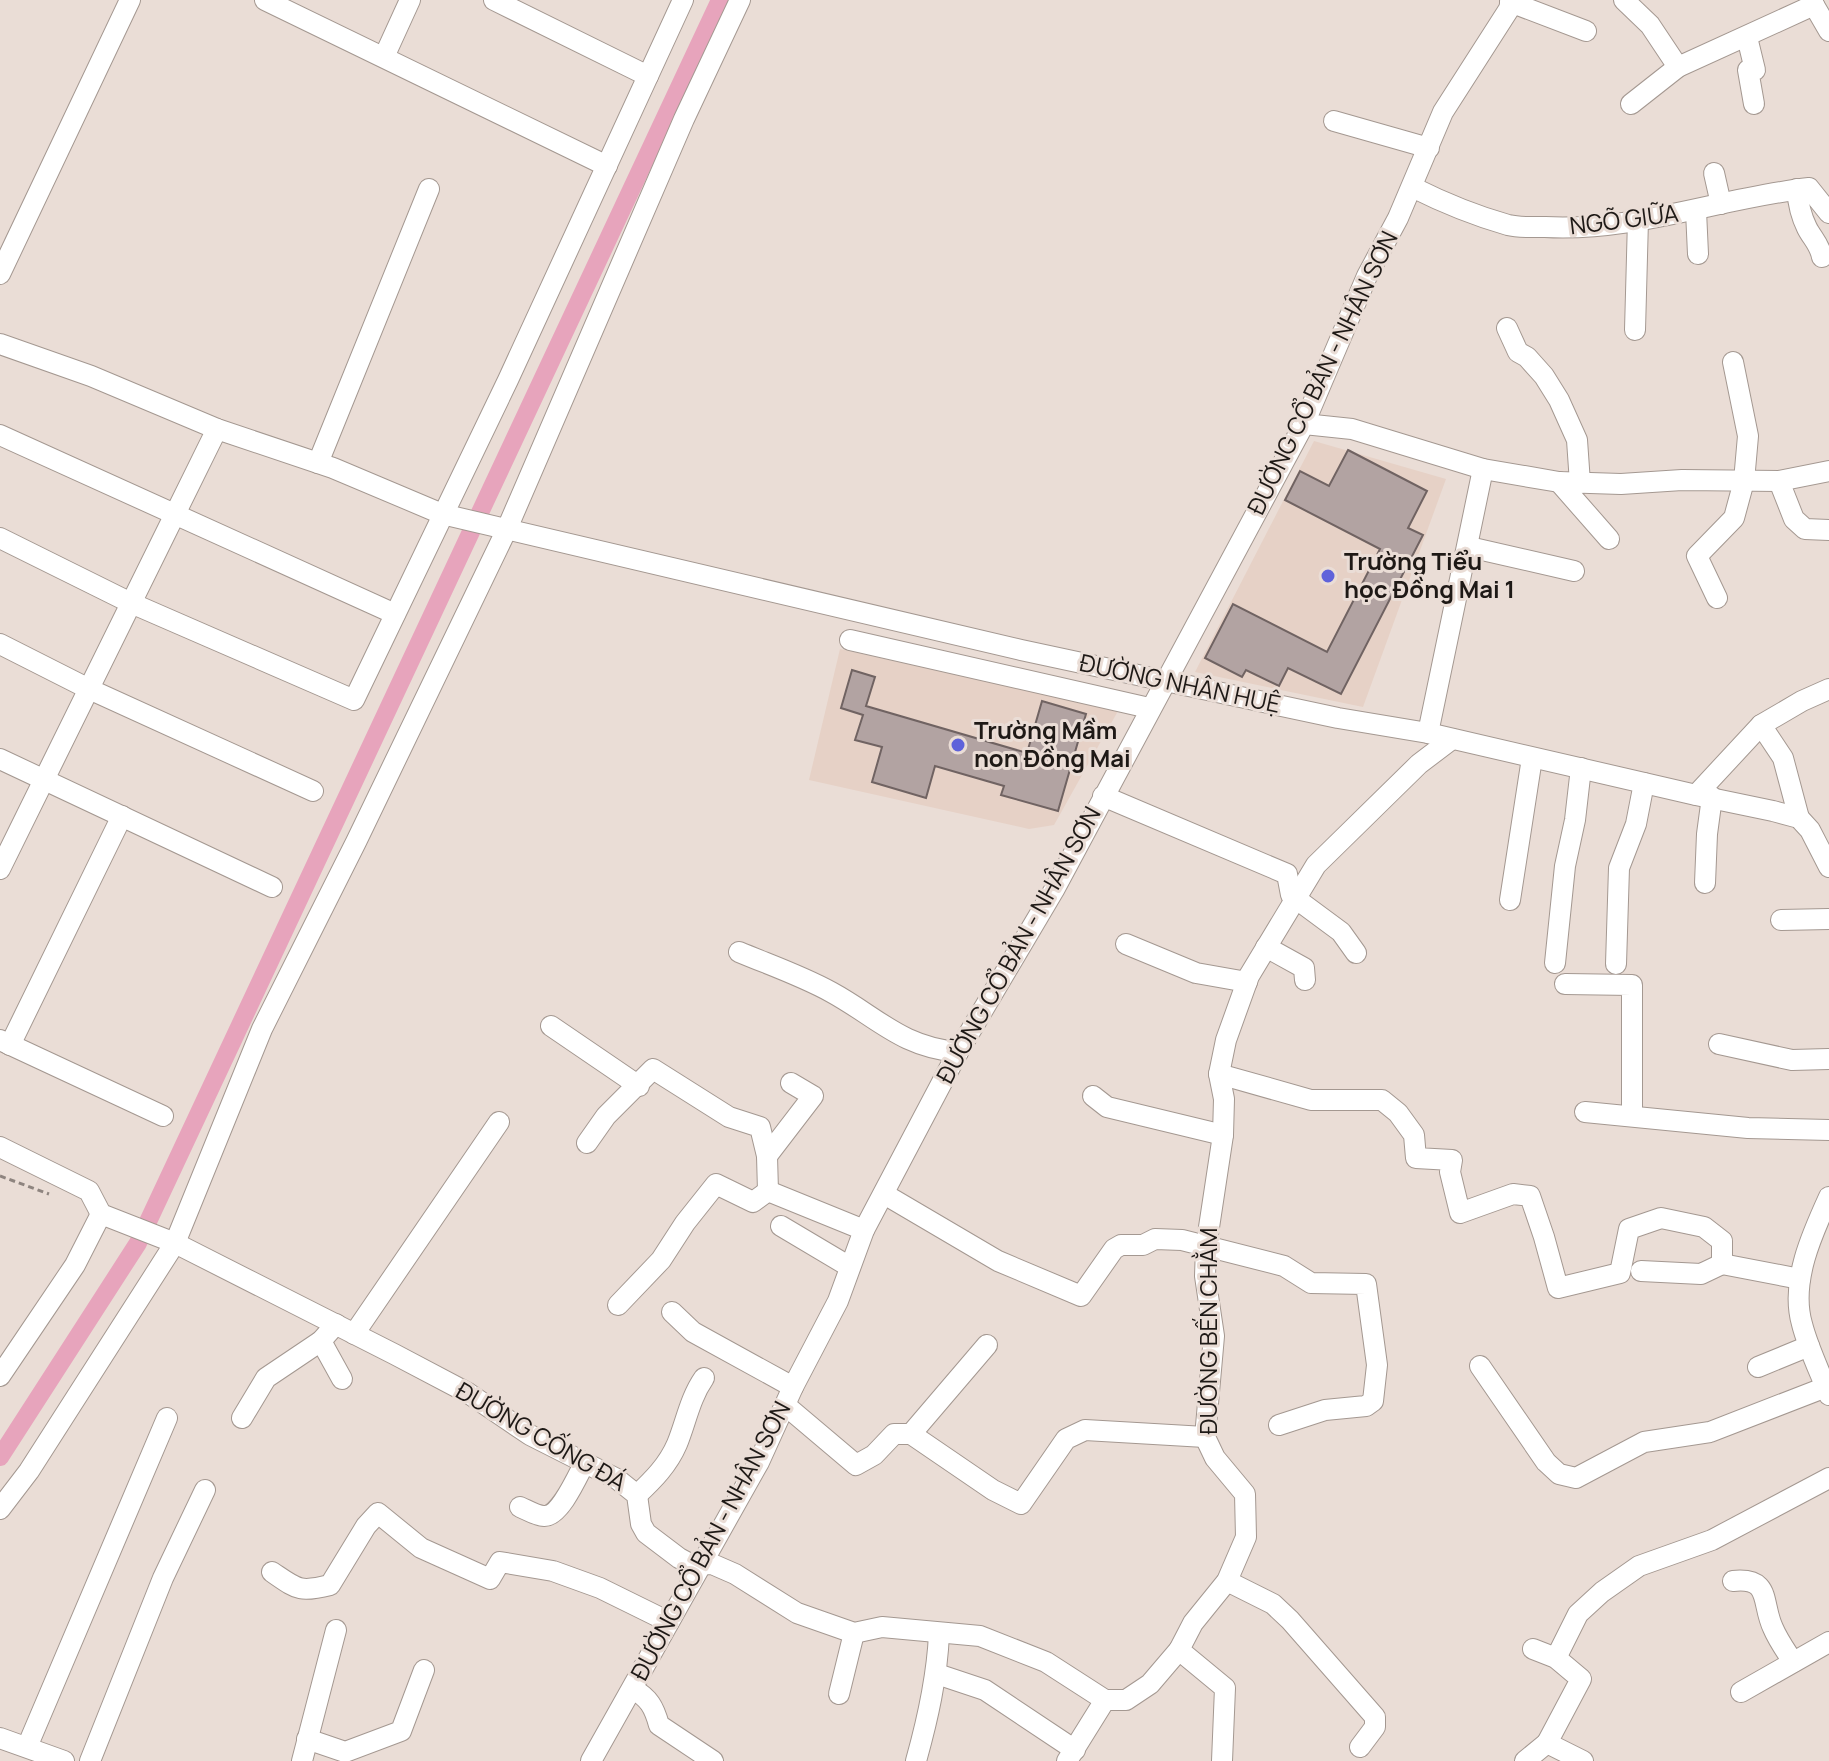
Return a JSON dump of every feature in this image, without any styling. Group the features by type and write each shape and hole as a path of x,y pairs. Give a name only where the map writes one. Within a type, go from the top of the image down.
{"street":[{"path":"0,274 130,0"},
{"path":"265,0 607,166"},
{"path":"384,57 410,0"},
{"path":"494,0 648,76"},
{"path":"0,538 131,603 354,700 683,0"},
{"path":"0,1509 29,1471 175,1243 262,1029 506,531 684,119 740,0"},
{"path":"1624,0 1650,25 1678,67"},
{"path":"1511,1 1586,31"},
{"name":"ĐƯỜNG CỔ BẢN - NHÂN SƠN","path":"591,1761 759,1462 838,1301 864,1230 958,1052 1054,890 1304,424 1367,276 1412,187 1443,112 1511,1"},
{"path":"1631,104 1678,67 1747,37 1812,2 1829,31"},
{"path":"1747,37 1755,70 1748,70 1754,104"},
{"path":"1334,121 1429,148"},
{"path":"1714,173 1721,204"},
{"name":"NGÕ GIỮA","path":"1412,187 1511,226 1581,229 1696,211 1760,194 1797,189"},
{"path":"1822,257 1821,249 1802,215 1797,189 1809,188 1829,213"},
{"path":"318,463 429,189"},
{"path":"1696,211 1698,254"},
{"path":"1635,330 1638,220"},
{"path":"1507,328 1518,352 1527,357 1544,376 1559,400 1577,440 1570,482 1609,539"},
{"name":"ĐƯỜNG NHÂN HUỆ","path":"0,344 91,376 217,429 318,463 442,514 506,531 1021,650 1338,718 1428,733 1799,818"},
{"path":"1717,598 1697,556 1734,518 1744,481 1748,436 1733,362"},
{"path":"1304,424 1352,429 1483,469 1570,482 1779,481 1829,471"},
{"path":"0,869 217,429"},
{"path":"0,435 395,614"},
{"path":"1428,733 1483,469"},
{"path":"1779,481 1794,519 1805,529 1829,530"},
{"path":"1469,547 1574,571"},
{"path":"850,640 1149,708"},
{"path":"0,644 89,689 313,791"},
{"path":"1014,679 1021,650"},
{"path":"1705,883 1707,834 1704,796 1761,725 1829,689"},
{"path":"1761,725 1783,758 1799,818 1810,830 1829,867"},
{"name":"ĐƯỜNG BẾN CHẰM","path":"1179,1650 1193,1623 1227,1581 1246,1537 1245,1494 1215,1458 1205,1437 1214,1336 1205,1276 1206,1247 1223,1135 1224,1099 1219,1074 1226,1040 1247,982 1316,865 1419,764 1452,739"},
{"path":"1510,900 1532,758"},
{"path":"0,759 272,887"},
{"path":"1555,963 1565,866 1575,820 1581,768"},
{"path":"1616,964 1619,868 1636,824 1644,783"},
{"path":"1103,796 1287,874 1291,895 1341,932 1356,953"},
{"path":"122,816 5,1043 163,1116"},
{"path":"1781,920 1829,919"},
{"path":"1126,944 1196,973 1247,982"},
{"path":"1266,947 1304,968 1305,980"},
{"path":"739,952 831,992 885,1028 931,1049 958,1052"},
{"path":"1565,984 1632,985 1632,1116"},
{"path":"551,1026 639,1086"},
{"path":"1719,1044 1792,1060 1829,1059"},
{"path":"587,1143 606,1116 653,1069 729,1117 760,1127 767,1156 768,1191"},
{"path":"1219,1074 1311,1100 1382,1100 1398,1113 1414,1135 1416,1158 1452,1160 1450,1172 1460,1213 1513,1194 1530,1196 1558,1288 1620,1273 1629,1229 1661,1218 1704,1227 1722,1241 1722,1264"},
{"path":"767,1156 813,1096 791,1083"},
{"path":"1093,1096 1107,1107 1223,1135"},
{"path":"1585,1112 1748,1128 1829,1130"},
{"path":"242,1418 266,1378 321,1341 345,1329 499,1122"},
{"path":"0,1147 89,1191 101,1214 75,1265 0,1376"},
{"path":"618,1305 661,1260 716,1184 753,1202 768,1191"},
{"path":"768,1191 864,1230"},
{"path":"884,1194 998,1261 1081,1296 1108,1255 1118,1246 1141,1246 1155,1239 1169,1239 1284,1266 1311,1283 1366,1284 1377,1365 1373,1401 1366,1406 1325,1410 1279,1425"},
{"path":"1480,1366 1546,1462 1559,1474 1576,1478 1644,1442 1710,1432 1828,1391 1809,1346 1799,1309 1800,1279 1817,1223 1829,1197"},
{"name":"ĐƯỜNG CỐNG ĐÁ","path":"101,1214 175,1243 345,1329 468,1393 530,1435 617,1479 637,1495 641,1524 646,1533 679,1558 699,1566 712,1564 735,1574 797,1613 854,1633 882,1627 980,1636 1046,1662 1105,1700"},
{"path":"781,1226 850,1267"},
{"path":"1641,1271 1701,1274 1722,1264 1800,1279"},
{"path":"672,1312 693,1332 789,1396 856,1465 874,1455 894,1434 911,1434 993,1490 1021,1504 1066,1439 1085,1430 1205,1437"},
{"path":"321,1341 342,1379"},
{"path":"911,1434 987,1345"},
{"path":"1758,1367 1809,1346"},
{"path":"637,1495 662,1470 673,1453 694,1395 704,1378"},
{"path":"27,1747 167,1418"},
{"path":"520,1507 545,1516 554,1513 568,1495 585,1462"},
{"path":"1556,1658 1578,1614 1602,1592 1639,1566 1712,1540 1829,1478"},
{"path":"90,1761 163,1578 205,1490"},
{"path":"272,1572 295,1587 309,1591 330,1585 366,1526 378,1513 421,1548 490,1579 500,1562 553,1571 600,1588 669,1622"},
{"path":"1733,1581 1747,1580 1759,1585 1765,1596 1771,1625 1793,1662"},
{"path":"1227,1581 1273,1604 1375,1717 1375,1727 1360,1747"},
{"path":"302,1761 336,1630"},
{"path":"839,1694 854,1633"},
{"path":"916,1761 937,1674 939,1634"},
{"path":"1741,1692 1829,1642"},
{"path":"1525,1761 1547,1743 1581,1679 1556,1658 1533,1649"},
{"path":"937,1674 985,1690 1071,1756 1105,1700 1126,1700 1150,1684 1179,1650 1225,1688 1222,1761"},
{"path":"307,1739 345,1752 401,1731 424,1670"},
{"path":"633,1689 645,1696 655,1708 659,1725 713,1761"},
{"path":"0,1738 64,1761"},
{"path":"1547,1743 1583,1761"}],"shaded area":[{"name":"Trường Tiểu học Đồng Mai 1","path":"1314,441 1446,479 1363,707 1195,672"},
{"name":"Trường Mầm non Đồng Mai","path":"840,649 1118,711 1054,825 1029,829 809,780"}],"building":[{"path":"1348,450 1427,491 1408,528 1423,535 1341,694 1288,668 1279,686 1246,670 1242,677 1205,658 1233,604 1327,652 1380,549 1285,500 1300,471 1329,486"},
{"path":"852,670 875,677 866,706 1027,753 1042,701 1086,714 1058,811 1001,795 1004,786 935,766 926,798 872,782 882,747 855,740 863,715 841,708"}],"waterway":[{"path":"0,1457 138,1243 720,0"}],"place":[{"name":"Trường Tiểu học Đồng Mai 1","path":"1328,576"},
{"name":"Trường Mầm non Đồng Mai","path":"958,745"}]}
